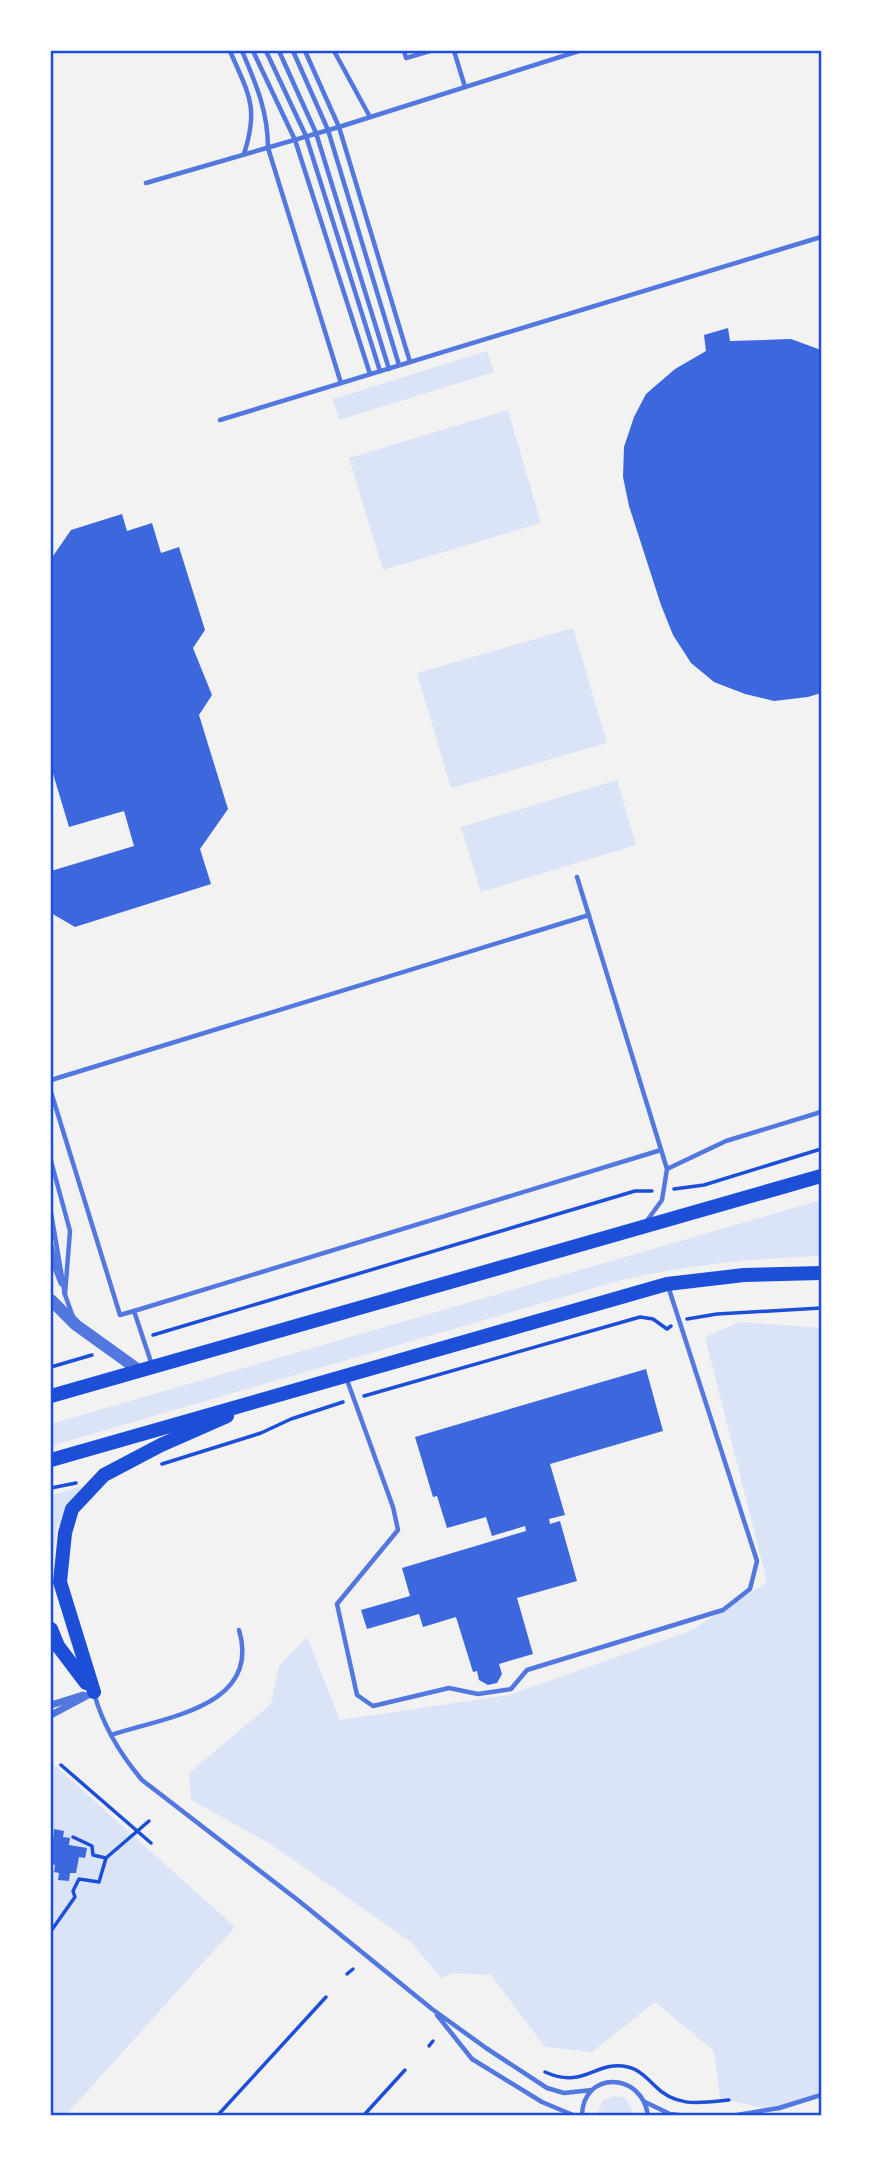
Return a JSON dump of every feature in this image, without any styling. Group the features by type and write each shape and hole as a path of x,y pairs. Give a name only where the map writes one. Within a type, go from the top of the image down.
{"main road":[{"path":"51,1396 821,1176"},
{"path":"51,1460 667,1284 744,1275 821,1273"},
{"path":"93,1692 60,1582 65,1533 72,1509 104,1475 161,1445 256,1402"},
{"path":"51,1629 58,1646 93,1692"}],"street":[{"path":"51,1300 76,1325 109,1349 147,1369"},
{"path":"51,1705 93,1692"},
{"path":"51,1715 93,1692"}],"lane":[{"path":"230,51 251,100 254,124 244,154"},
{"path":"242,51 263,101 268,125 268,148 341,383"},
{"path":"253,51 295,139 370,374"},
{"path":"266,51 306,136 380,371"},
{"path":"279,51 316,134 389,369"},
{"path":"293,51 328,130 399,365"},
{"path":"305,51 339,127 410,362"},
{"path":"334,51 370,117"},
{"path":"404,51 406,58 430,51"},
{"path":"454,51 465,87"},
{"path":"146,183 339,127 579,51"},
{"path":"220,420 821,237"},
{"path":"577,877 667,1169 662,1200 643,1227"},
{"path":"51,1080 589,915"},
{"path":"51,1092 120,1315 661,1150"},
{"path":"667,1169 726,1141 821,1112"},
{"path":"51,1161 70,1231 65,1294"},
{"path":"51,1213 65,1294"},
{"path":"51,1244 65,1294"},
{"path":"51,1259 76,1325"},
{"path":"51,1268 65,1294"},
{"path":"345,1376 393,1507 398,1530 337,1604 357,1695 373,1706 449,1688 478,1694 511,1689 527,1670 723,1610 750,1589 757,1561 667,1284"},
{"path":"134,1311 143,1338 147,1369"},
{"path":"111,1735 205,1705 230,1688 245,1660 239,1630"},
{"path":"93,1692 122,1757 142,1780 299,1901 432,2009 547,2088 564,2093 593,2090"},
{"path":"432,2009 472,2059 542,2102 573,2115"},
{"path":"582,2115 586,2098 593,2090 601,2084 623,2083 633,2087 645,2102 670,2115 679,2115"},
{"path":"737,2115 779,2108 821,2095"},
{"path":"645,2102 648,2115"}],"path":[{"path":"686,1188 821,1149"},
{"path":"143,1338 635,1191 650,1191"},
{"path":"702,1317 821,1308"},
{"path":"51,1367 109,1349"},
{"path":"61,1765 151,1843"},
{"path":"51,1931 75,1897 73,1891 79,1879 99,1882 106,1858 149,1821"},
{"path":"73,1837 92,1846 93,1855 106,1858"},
{"path":"348,1974 353,1969"},
{"path":"218,2115 326,1997"},
{"path":"429,2046 433,2041"},
{"path":"364,2115 405,2070"}],"shaded area":[{"path":"487,351 494,372 339,420 333,399"},
{"path":"508,410 541,523 383,570 349,458"},
{"path":"573,628 607,743 451,788 417,673"},
{"path":"617,780 636,845 481,892 461,827"},
{"path":"821,1200 821,1256 722,1263 625,1279 51,1446 51,1424"},
{"path":"739,1322 821,1328 821,2096 779,2112 720,2098 714,2051 655,2002 592,2052 545,2047 491,1975 453,1973 441,1978 411,1942 272,1845 191,1800 189,1773 271,1704 279,1666 307,1637 340,1720 509,1695 690,1631 767,1582 705,1337"},
{"path":"83,1486 57,1528 51,1565 51,1495"},
{"path":"51,1762 235,1927 66,2115 51,2115"},
{"path":"614,2096 626,2098 634,2115 597,2115 603,2100"}],"building":[{"path":"728,328 730,341 791,339 821,350 821,693 808,697 774,701 745,694 714,682 691,663 673,635 661,605 629,506 623,477 624,447 634,417 646,394 675,369 706,351 704,335"},
{"path":"122,514 127,531 152,523 161,553 179,547 205,630 193,648 212,695 199,715 228,809 200,849 211,884 75,927 51,913 51,871 134,846 124,811 69,827 51,767 51,559 71,530"},
{"path":"646,1369 663,1431 550,1464 565,1515 549,1519 550,1524 560,1521 577,1581 517,1598 533,1654 499,1664 502,1674 497,1683 488,1685 479,1680 477,1671 473,1672 456,1617 423,1627 419,1614 367,1629 361,1610 410,1596 402,1568 526,1531 525,1526 492,1536 486,1517 447,1528 437,1496 433,1497 415,1437"},
{"path":"54,1829 64,1831 63,1837 70,1838 69,1845 87,1848 85,1858 79,1857 76,1873 70,1873 69,1881 58,1880 59,1873 54,1872 55,1865 51,1864"}]}
